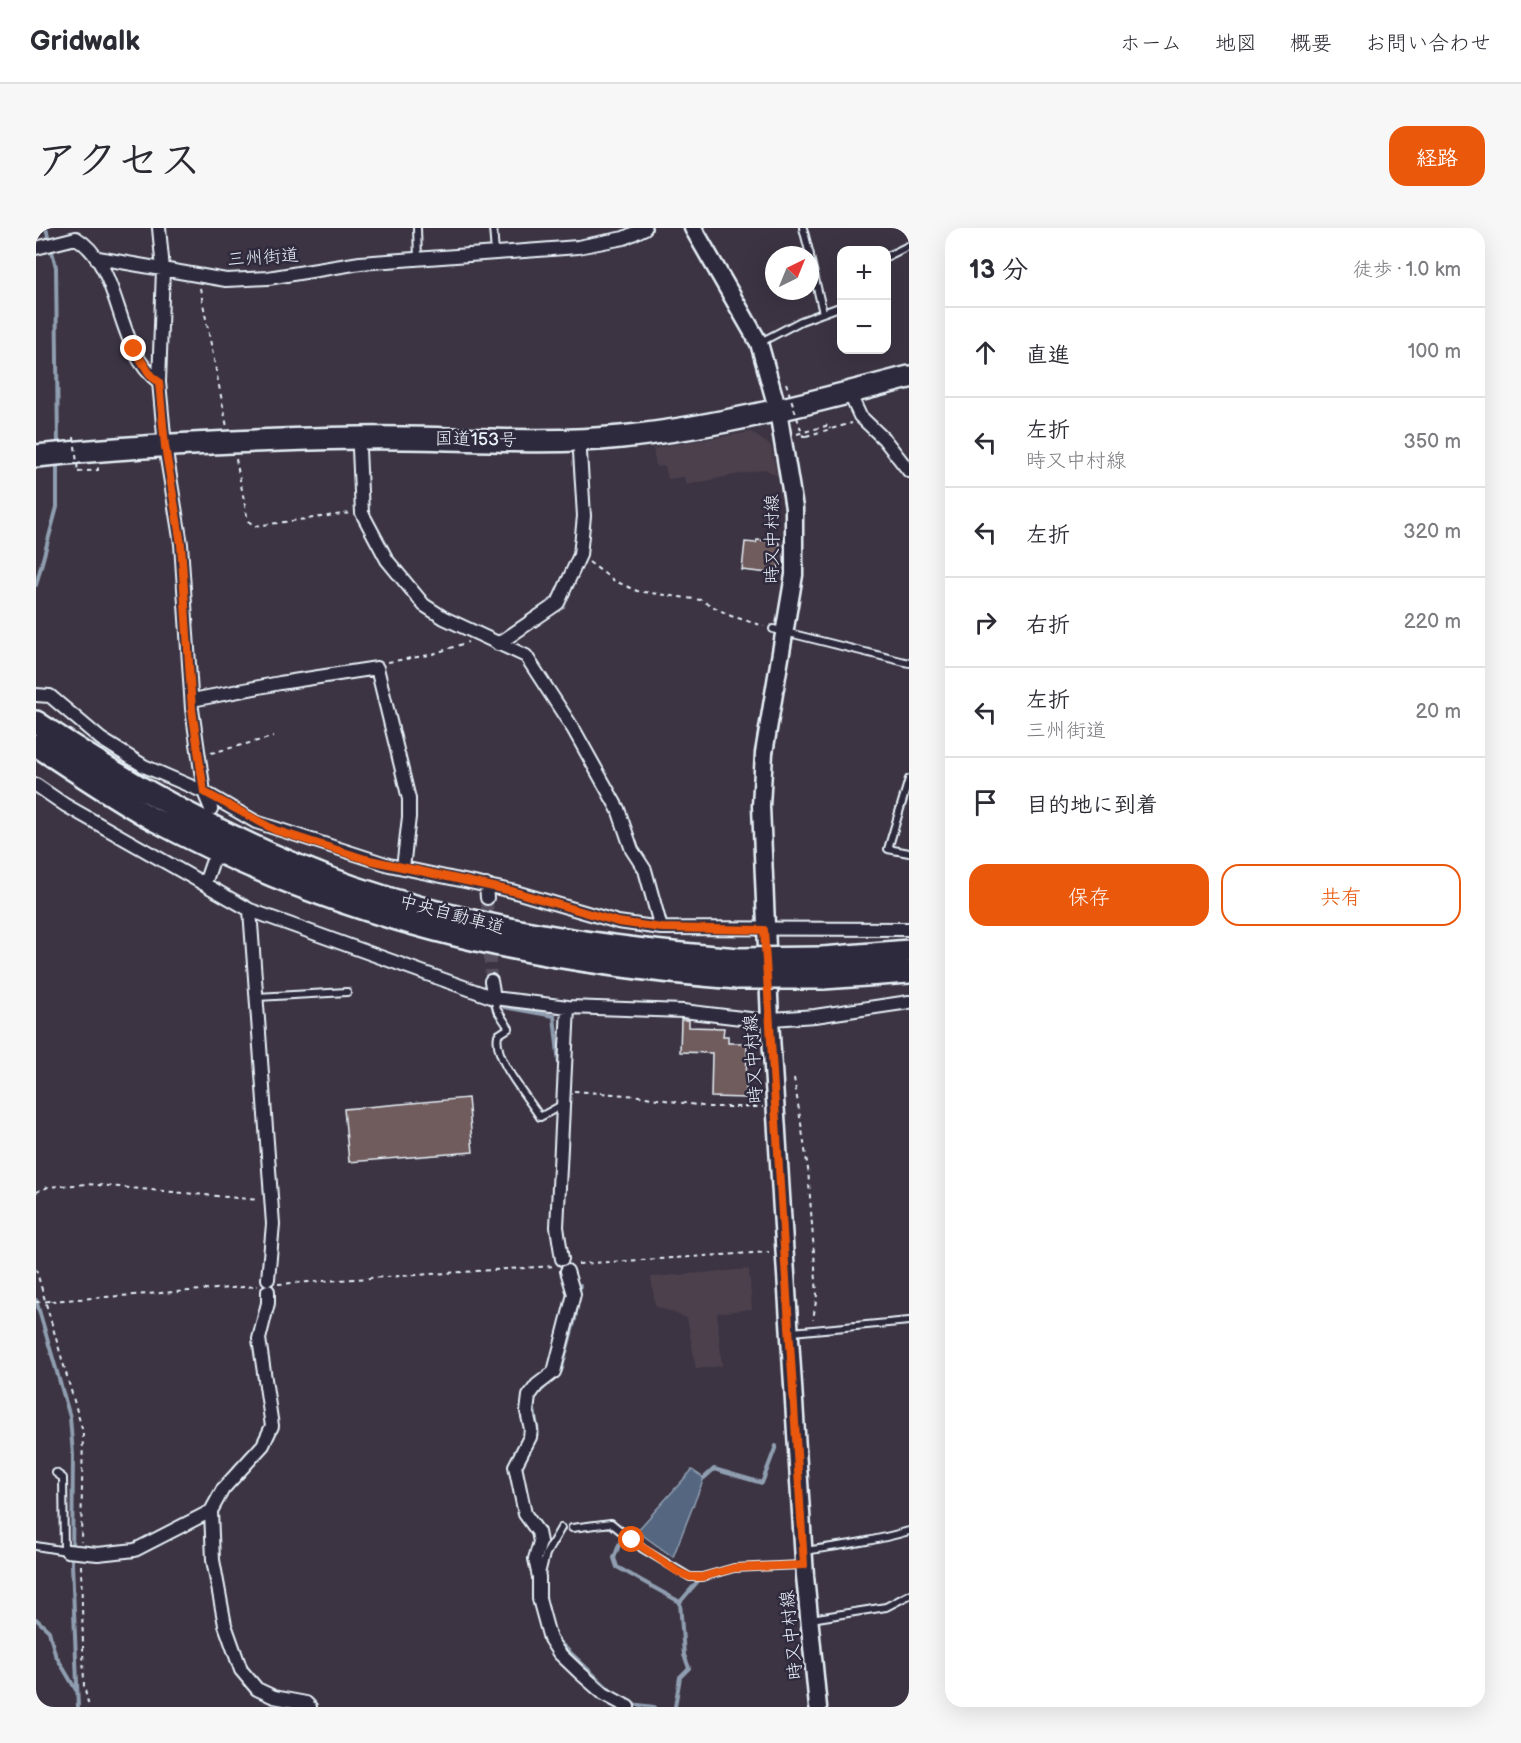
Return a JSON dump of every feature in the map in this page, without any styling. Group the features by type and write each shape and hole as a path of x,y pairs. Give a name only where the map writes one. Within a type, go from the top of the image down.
{"highway":[{"name":"国道153号","path":"41,456 165,446 358,438 579,440 662,432 778,411 909,376"},
{"name":"中央自動車道","path":"36,723 159,799 288,862 353,887 426,909 555,939 673,954 738,968"},
{"name":"中央自動車道","path":"36,746 150,817 218,851 347,904 495,945 619,967 823,968 909,972"},
{"name":"中央自動車道","path":"823,968 909,951"}],"main road":[{"name":"時又中村線","path":"698,230 759,343 778,411 794,508 794,575 779,630 764,753 761,806 764,930 804,1558 818,1707"}],"street":[{"path":"159,228 163,269 159,382 165,446 181,544 192,700 204,792 211,809"},
{"name":"三州街道","path":"98,258 226,280 268,278 360,263 578,247 624,238 645,228"},
{"path":"46,244 76,238 86,244 98,258 134,349 151,376 159,382"},
{"path":"854,403 860,416 884,439 909,471"},
{"path":"359,449 362,513 375,541 412,592 444,618 526,656 574,730 618,808 632,850 645,870 662,928"},
{"path":"498,644 558,603 580,555 584,516 580,452"},
{"path":"192,700 280,682 377,668 409,799 403,868"},
{"path":"36,696 50,696 102,739 144,766 204,792 275,830 403,868 486,885 618,922 662,928 909,929"},
{"path":"36,784 65,805 250,910 494,998 568,1007 684,1011 770,1020 909,1002"},
{"path":"205,883 212,863"},
{"path":"486,885 487,898"},
{"path":"250,910 273,1224 267,1285 268,1303 259,1339 272,1425 262,1445 223,1489 211,1511 213,1560 225,1625 241,1670 257,1689 310,1707"},
{"path":"491,981 494,998"},
{"path":"568,1007 562,1090 557,1227 574,1294 554,1372 529,1396 527,1412 531,1429 530,1437 515,1466 525,1515 538,1532 540,1542 535,1559 539,1577 539,1599 545,1626 559,1653 604,1694 628,1707"},
{"path":"73,1552 121,1554 135,1550 211,1511"}],"lane":[{"path":"417,228 418,259"},
{"path":"493,228 495,254"},
{"path":"803,228 808,246"},
{"path":"891,254 908,246"},
{"path":"819,295 823,313"},
{"path":"759,343 801,321 837,308"},
{"path":"779,630 909,663"},
{"path":"909,779 888,849 909,854"},
{"path":"256,997 347,992"},
{"path":"494,998 497,1010 509,1028 498,1035 496,1046 500,1057 540,1117 562,1105"},
{"path":"791,1332 909,1321"},
{"path":"36,1546 73,1552 63,1478 56,1473"},
{"path":"572,1528 611,1523 643,1549 690,1577 702,1577 734,1568 804,1558 868,1539 883,1539 909,1532"},
{"path":"539,1577 546,1554 561,1528"},
{"path":"809,1619 886,1607 909,1595"}],"path":[{"path":"197,274 229,435"},
{"path":"786,383 803,436 852,423"},
{"path":"797,434 829,425 830,429"},
{"path":"235,453 248,521 255,526 341,512 362,513"},
{"path":"580,555 613,580 638,591 701,600 730,616 779,630"},
{"path":"377,668 393,659 448,651 481,636"},
{"path":"199,755 231,750 273,737"},
{"path":"794,1078 808,1169 817,1295 812,1329"},
{"path":"562,1090 639,1096 709,1107 765,1107"},
{"path":"36,1192 48,1186 87,1184 141,1191 261,1200 270,1198"},
{"path":"36,1302 775,1251"},
{"path":"36,1269 83,1432 73,1552 84,1686 89,1707"}],"shaded area":[{"path":"751,432 771,446 777,476 765,469 686,485 684,477 668,479 665,466 656,467 653,448"},
{"path":"749,1269 752,1309 717,1313 722,1366 696,1369 687,1318 655,1306 651,1277"}],"water":[{"path":"692,1470 704,1478 673,1557 637,1531"}],"building":[{"path":"757,540 778,542 780,545 778,574 742,570 745,542 756,543"},
{"path":"681,1020 689,1020 689,1027 724,1028 723,1036 728,1036 728,1043 747,1043 746,1098 711,1097 712,1053 680,1052"},
{"path":"468,1098 473,1152 349,1162 344,1109"}],"waterway":[{"path":"46,228 56,267 58,448"},
{"path":"36,585 57,507 57,461"},
{"path":"504,1007 554,1016 559,1064"},
{"path":"557,1375 561,1371 575,1319 580,1285"},
{"path":"36,1300 70,1417 73,1455 72,1564 78,1707"},
{"path":"535,1396 549,1383"},
{"path":"533,1403 538,1433 534,1440"},
{"path":"704,1478 714,1469 762,1483 776,1446"},
{"path":"628,1531 635,1529"},
{"path":"622,1537 614,1558 617,1567 680,1602 684,1655 689,1668 680,1677 675,1707"},
{"path":"680,1602 698,1581"},
{"path":"545,1596 549,1615"},
{"path":"36,1619 49,1631 55,1654 76,1690"},
{"path":"558,1641 614,1694"},
{"path":"630,1704 654,1707"}],"tunnel":[{"path":"487,898 491,981"}],"route":[{"path":"134,349 141,363 159,382 165,446 181,544 192,709 204,792 256,822 275,830 323,843 365,859 512,891 618,922 662,928 764,930 804,1565 734,1568 702,1577 690,1577 678,1572 632,1540"}]}
